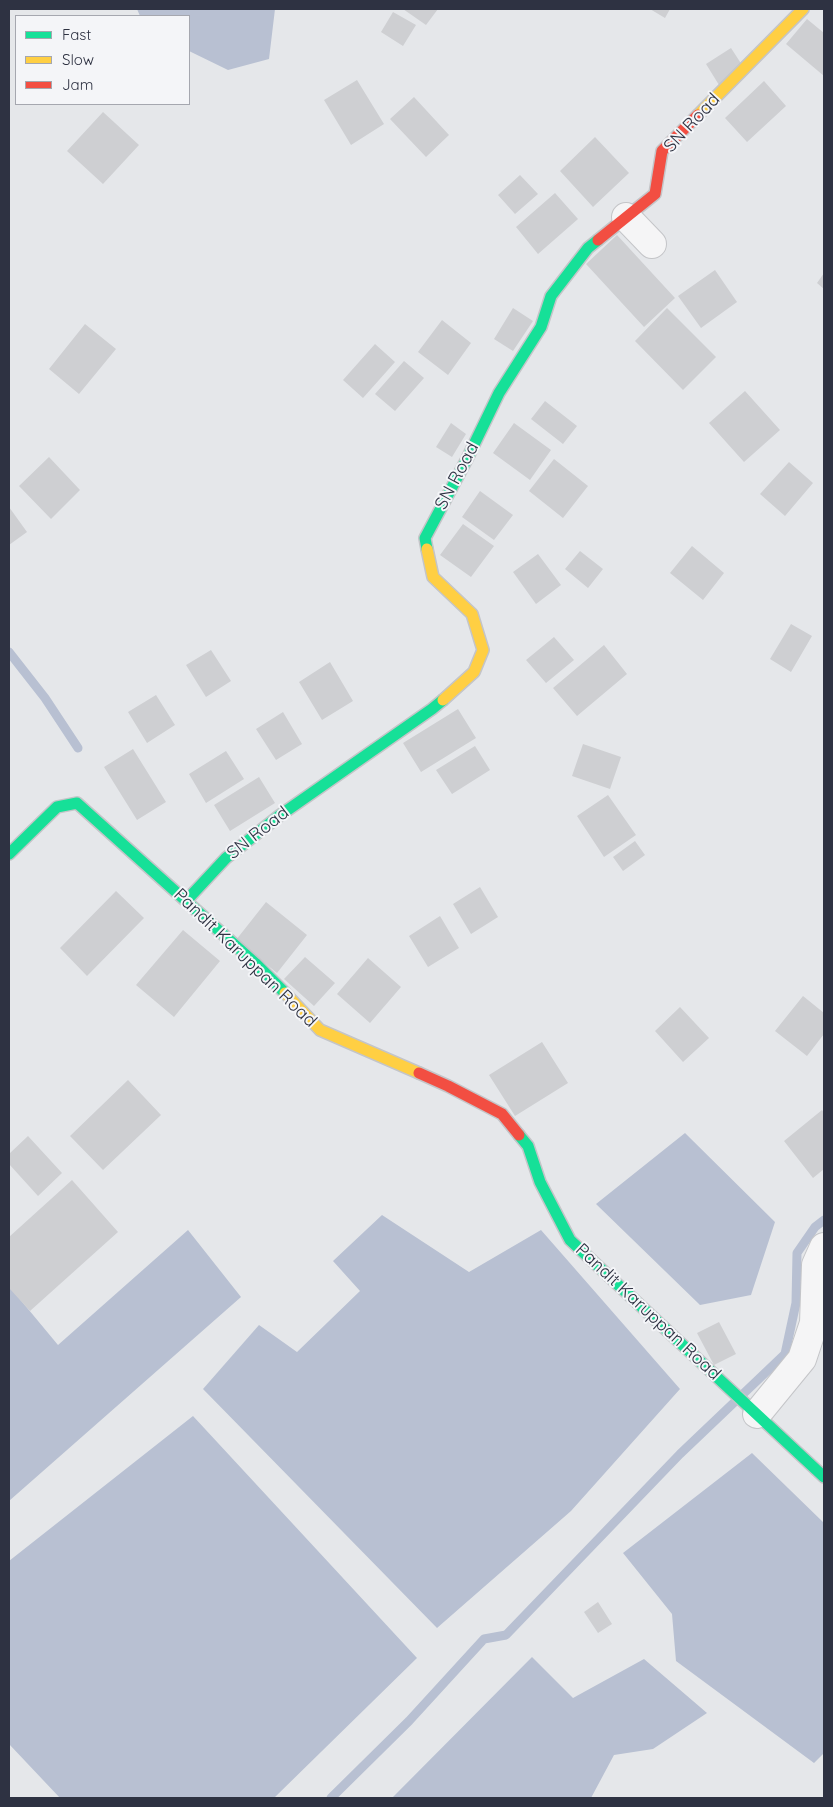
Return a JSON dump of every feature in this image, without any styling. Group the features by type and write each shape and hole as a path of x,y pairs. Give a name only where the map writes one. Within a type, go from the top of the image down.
{"street":[{"name":"SN Road","path":"186,901 226,858 279,816 432,709 474,672 483,650 472,614 433,577 424,538 463,477 499,393 541,327 551,296 588,248 655,194 662,151 803,9"},
{"path":"626,217 652,244"},
{"name":"Pandit Karuppan Road","path":"9,854 57,807 77,803 255,963 320,1030 448,1086 502,1114 528,1146 540,1182 570,1240 824,1477"},
{"path":"756,1413 802,1359 814,1323 816,1265 824,1247"}],"water":[{"path":"137,9 275,9 269,59 228,70 190,51 190,15 140,15"},
{"path":"685,1133 775,1222 751,1295 700,1305 596,1204"},
{"path":"382,1215 469,1272 541,1230 680,1389 571,1511 437,1628 203,1389 259,1325 297,1352 360,1291 333,1261"},
{"path":"188,1230 241,1297 9,1501 9,1286 58,1345"},
{"path":"193,1416 417,1658 274,1798 60,1798 9,1744 9,1561"},
{"path":"752,1453 824,1523 824,1753 814,1763 676,1661 672,1614 623,1553"},
{"path":"532,1657 573,1698 644,1659 707,1713 653,1749 614,1755 591,1798 392,1798"}],"building":[{"path":"403,9 438,9 426,25"},
{"path":"650,9 670,9 665,18"},
{"path":"393,12 416,25 403,46 381,32"},
{"path":"807,19 824,33 824,76 786,44"},
{"path":"731,48 744,68 719,85 706,64"},
{"path":"357,80 384,124 351,145 324,100"},
{"path":"764,81 786,106 747,142 725,118"},
{"path":"414,97 449,135 426,157 390,119"},
{"path":"103,112 139,145 103,184 67,151"},
{"path":"595,137 629,173 593,207 560,171"},
{"path":"520,175 538,194 515,214 498,195"},
{"path":"555,193 578,219 538,254 516,227"},
{"path":"617,235 675,298 644,327 586,264"},
{"path":"715,270 737,302 701,328 678,296"},
{"path":"824,273 824,289 817,283"},
{"path":"513,308 533,321 513,351 494,339"},
{"path":"667,308 716,357 683,390 635,341"},
{"path":"442,320 471,343 448,375 418,352"},
{"path":"85,324 116,349 79,394 49,369"},
{"path":"375,344 395,362 363,398 343,380"},
{"path":"404,361 424,378 395,411 375,394"},
{"path":"745,391 780,430 744,462 709,423"},
{"path":"545,401 577,426 563,444 531,419"},
{"path":"451,423 466,434 452,457 436,447"},
{"path":"514,423 551,450 530,480 493,453"},
{"path":"49,457 80,490 51,519 19,486"},
{"path":"554,459 588,486 563,518 529,491"},
{"path":"789,462 813,483 785,516 760,494"},
{"path":"480,491 513,515 494,540 462,517"},
{"path":"9,507 27,532 9,545"},
{"path":"463,524 494,546 471,577 440,555"},
{"path":"692,546 724,573 703,600 670,573"},
{"path":"580,551 603,569 588,588 565,569"},
{"path":"538,554 561,585 536,604 513,572"},
{"path":"791,624 812,636 791,672 770,659"},
{"path":"554,637 574,660 546,683 526,660"},
{"path":"604,645 627,674 577,716 553,688"},
{"path":"211,650 231,681 206,697 186,665"},
{"path":"330,662 353,701 322,720 299,682"},
{"path":"156,695 175,725 147,743 128,712"},
{"path":"458,709 476,738 421,772 403,743"},
{"path":"283,712 302,744 276,760 256,729"},
{"path":"583,744 621,757 610,789 572,776"},
{"path":"475,746 490,770 452,794 436,770"},
{"path":"133,749 166,802 137,820 104,767"},
{"path":"226,751 244,779 206,803 189,774"},
{"path":"259,777 275,803 230,831 214,805"},
{"path":"608,795 636,835 604,857 577,816"},
{"path":"635,841 645,855 623,871 613,857"},
{"path":"480,887 498,917 471,934 453,904"},
{"path":"116,891 144,918 87,976 60,948"},
{"path":"266,902 307,935 277,973 236,940"},
{"path":"440,916 459,948 428,967 409,936"},
{"path":"183,930 220,961 174,1017 136,985"},
{"path":"305,957 335,983 314,1006 284,979"},
{"path":"368,958 401,987 370,1023 337,994"},
{"path":"803,996 824,1013 824,1034 807,1056 775,1031"},
{"path":"680,1007 709,1038 683,1062 655,1031"},
{"path":"542,1042 568,1083 515,1116 489,1075"},
{"path":"128,1080 161,1115 103,1170 70,1136"},
{"path":"822,1110 824,1113 824,1169 813,1178 784,1141"},
{"path":"28,1136 62,1173 38,1196 9,1164 9,1154"},
{"path":"72,1180 118,1232 30,1311 9,1288 9,1237"},
{"path":"719,1322 736,1354 714,1365 697,1333"},
{"path":"598,1602 612,1624 598,1633 584,1612"}],"waterway":[{"path":"9,652 45,698 78,748"},
{"path":"331,1798 409,1721 484,1639 506,1635 680,1454 785,1354 796,1303 797,1253 815,1227 824,1220"}],"traffic: fast":[{"path":"427,549 425,538 499,393 541,327 551,296 588,248 598,240"},
{"path":"186,901 226,858 279,816 443,700"},
{"path":"9,854 57,807 77,803 255,963 285,993"},
{"path":"519,1135 528,1146 540,1182 570,1240 824,1477"}],"traffic: slow":[{"path":"698,115 803,9"},
{"path":"427,549 433,577 472,614 483,650 474,672 443,700"},
{"path":"285,993 320,1030 419,1073"}],"traffic: jam":[{"path":"598,240 655,194 662,151 698,115"},
{"path":"419,1073 502,1114 519,1135"}]}
